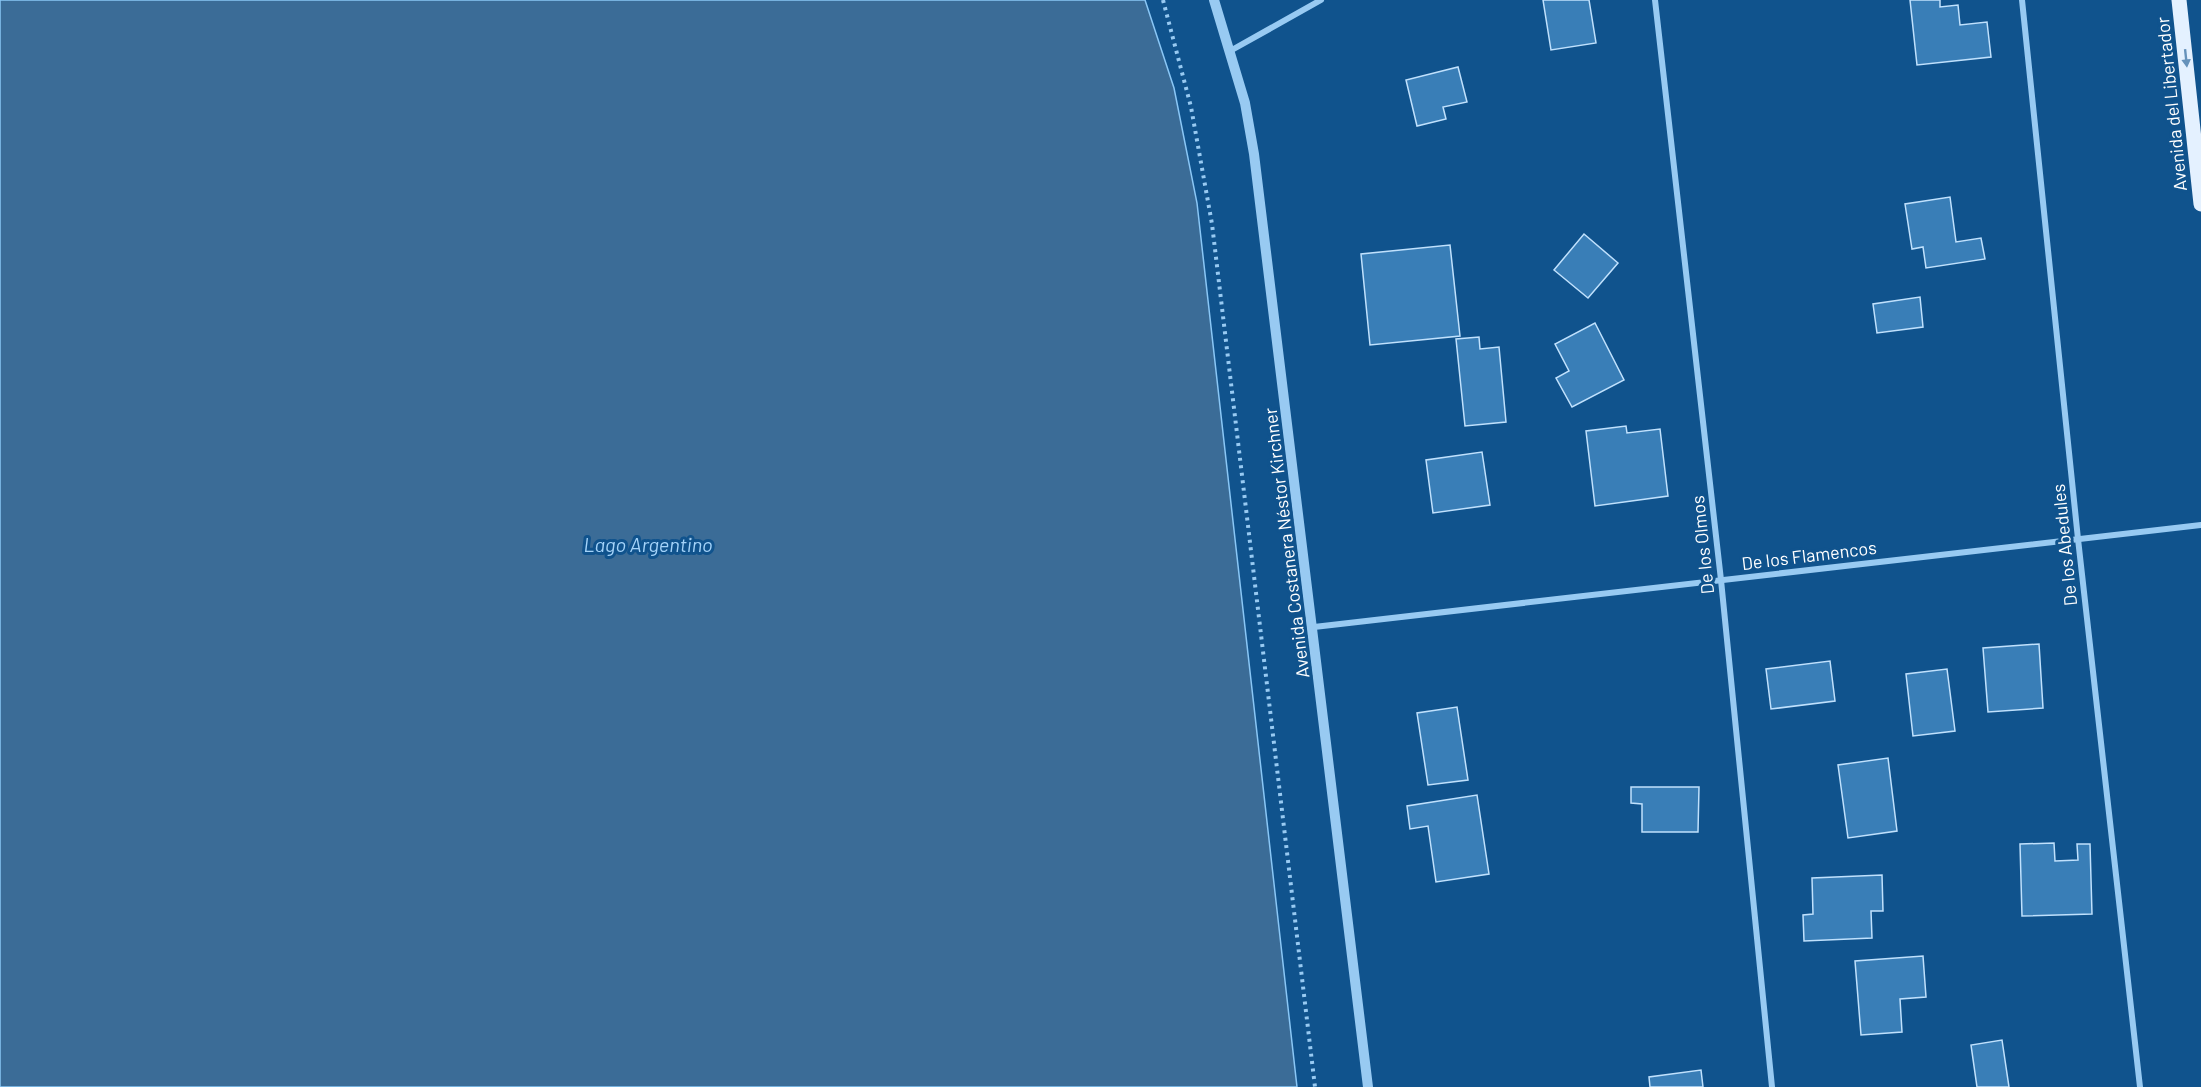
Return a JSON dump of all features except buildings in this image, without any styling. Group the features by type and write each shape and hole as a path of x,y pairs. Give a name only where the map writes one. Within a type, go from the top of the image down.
{"main road":[{"name":"Avenida del Libertador","path":"2179,0 2201,204"}],"street":[{"name":"Avenida Costanera Néstor Kirchner","path":"1214,0 1245,103 1256,165 1314,627 1368,1087"},
{"path":"1230,51 1321,0"},
{"name":"De los Olmos","path":"1654,0 1721,580 1772,1087"},
{"name":"De los Abedules","path":"2022,0 2078,539 2140,1087"},
{"name":"De los Flamencos","path":"1314,627 2201,525"}],"path":[{"path":"1163,0 1191,107 1212,224 1315,1087"}],"water":[{"name":"Lago Argentino","path":"0,0 1145,0 1174,88 1197,203 1297,1087 0,1087"}]}
